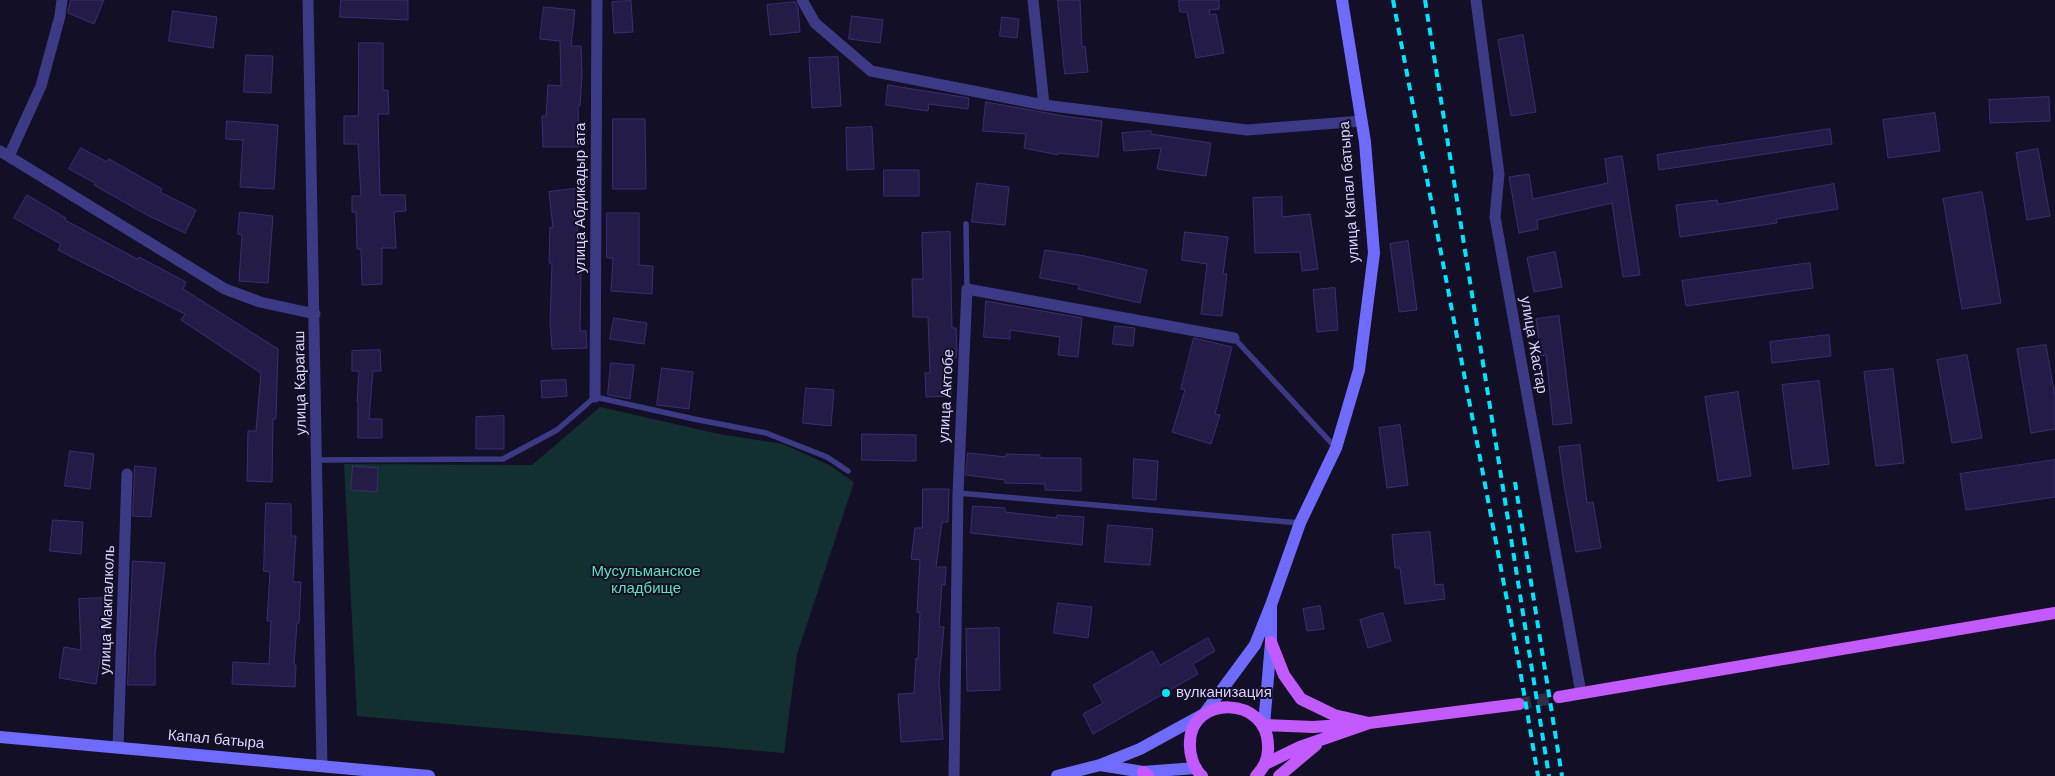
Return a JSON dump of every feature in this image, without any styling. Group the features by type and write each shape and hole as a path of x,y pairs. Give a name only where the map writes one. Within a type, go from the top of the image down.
{"main road":[{"name":"улица Капал батыра","path":"1204,714 1255,645 1300,523 1336,448 1360,370 1374,253 1362,121 1342,0"},
{"name":"улица Капал батыра","path":"1264,725 1271,642 1271,605"},
{"path":"1559,697 2055,613"},
{"path":"1271,642 1284,675 1301,699 1334,714 1369,724"},
{"path":"1264,725 1313,727 1369,724 1519,704"},
{"path":"1057,776 1100,765 1140,749 1204,714 1217,708 1230,706 1244,709 1264,725 1269,752 1259,773"},
{"path":"1100,765 1145,774 1200,774 1189,751 1190,737 1195,724 1204,714"},
{"path":"1259,773 1300,747 1369,724"},
{"name":"Капал батыра","path":"0,737 322,766 350,773 429,776"},
{"path":"1280,776 1321,740"}],"street":[{"path":"62,0 60,16 41,86 4,153 225,290 260,302 315,314"},
{"name":"улица Карагаш","path":"308,0 322,766"},
{"name":"улица Абдикадыр ата","path":"595,397 597,0"},
{"path":"802,0 815,22 871,71 1044,105 1247,130 1362,121"},
{"path":"1033,0 1044,105"},
{"name":"улица Жастар","path":"1476,0 1499,174 1495,217 1581,693"},
{"path":"967,289 1234,338"},
{"name":"улица Актобе","path":"954,776 958,492 967,289"},
{"name":"улица Макпалколь","path":"118,748 127,474"}],"lane":[{"path":"966,224 967,289"},
{"path":"1234,338 1336,448"},
{"path":"317,460 503,459 557,430 595,397 766,433 827,457 848,471"},
{"path":"958,492 1300,523"}],"green space":[{"name":"Мусульманское кладбище","path":"600,407 719,434 783,444 829,465 854,482 797,654 784,753 357,716 344,464 532,465"}],"building":[{"path":"71,0 104,0 94,24 68,13"},
{"path":"341,0 408,0 408,20 340,17"},
{"path":"1058,0 1080,0 1082,47 1085,46 1088,72 1065,74"},
{"path":"1179,0 1219,0 1219,9 1209,10 1210,15 1216,14 1224,53 1196,58 1187,12 1180,12"},
{"path":"631,1 633,32 614,33 612,2"},
{"path":"795,2 798,8 800,32 770,35 767,5"},
{"path":"544,7 575,10 571,46 581,46 582,75 580,106 578,106 579,147 543,147 542,116 546,116 548,85 561,86 560,41 540,39"},
{"path":"173,11 217,17 213,48 169,41"},
{"path":"852,16 883,20 880,43 849,39"},
{"path":"1002,17 1019,19 1017,38 1000,36"},
{"path":"1523,35 1536,112 1511,116 1498,40"},
{"path":"359,43 383,43 383,90 388,90 389,114 378,114 380,195 405,195 406,211 394,212 396,248 382,248 382,284 362,285 361,249 357,249 356,212 352,212 352,196 361,196 358,144 344,144 344,116 358,116"},
{"path":"246,55 273,56 271,93 244,92"},
{"path":"838,57 841,106 812,108 809,58"},
{"path":"888,85 969,98 968,109 929,104 928,111 886,105"},
{"path":"2049,97 2050,121 1990,123 1989,100"},
{"path":"986,102 1102,121 1098,157 1058,153 1058,155 1024,148 1026,134 983,131"},
{"path":"1935,113 1940,151 1888,158 1883,120"},
{"path":"613,119 645,119 646,189 613,189"},
{"path":"227,121 278,125 274,189 240,187 243,140 226,139"},
{"path":"872,127 874,169 847,170 846,128"},
{"path":"1830,129 1832,144 1659,170 1657,155"},
{"path":"1151,131 1151,134 1211,143 1206,176 1157,169 1161,148 1124,151 1122,133"},
{"path":"81,148 107,162 109,159 162,189 160,192 196,210 185,233 147,215 69,169"},
{"path":"2038,149 2050,216 2027,220 2016,153"},
{"path":"1622,156 1640,275 1623,277 1612,203 1537,220 1538,229 1519,233 1509,177 1529,174 1533,199 1608,183 1605,159"},
{"path":"884,170 919,170 919,196 884,196"},
{"path":"977,183 1009,187 1005,225 972,222"},
{"path":"1834,184 1838,209 1776,219 1777,223 1680,237 1676,205 1717,200 1718,204"},
{"path":"581,188 583,211 578,211 577,274 581,274 580,331 586,331 587,348 552,349 550,322 552,263 549,263 550,227 553,228 549,192"},
{"path":"1982,192 2001,303 1962,309 1943,199"},
{"path":"27,195 66,218 65,220 137,259 139,257 186,282 183,289 278,349 276,419 273,419 272,482 247,481 248,431 256,431 261,373 181,320 185,314 58,250 61,244 14,218"},
{"path":"1282,197 1282,217 1310,214 1318,269 1302,271 1300,252 1255,253 1253,198"},
{"path":"240,212 273,216 268,283 239,281 242,235 238,234"},
{"path":"607,213 639,213 639,265 653,266 652,294 611,291 613,258 607,258"},
{"path":"950,232 952,328 956,328 957,350 956,358 949,358 951,396 926,397 925,373 930,373 928,317 913,317 912,279 923,279 922,233"},
{"path":"1185,232 1228,237 1223,274 1227,274 1222,316 1201,314 1207,264 1182,260"},
{"path":"1408,241 1417,310 1399,312 1390,244"},
{"path":"1045,250 1085,256 1147,270 1140,303 1078,289 1079,285 1040,278"},
{"path":"1555,252 1562,287 1534,292 1527,258"},
{"path":"1810,263 1813,288 1686,306 1682,281"},
{"path":"1335,288 1338,330 1317,332 1313,290"},
{"path":"986,301 1082,318 1078,357 1058,355 1060,337 1010,330 1010,339 984,337"},
{"path":"1559,316 1572,423 1553,425 1546,355 1541,356 1536,319"},
{"path":"614,318 647,323 644,344 610,339"},
{"path":"1115,326 1135,328 1133,346 1113,344"},
{"path":"1829,335 1831,356 1772,363 1770,342"},
{"path":"1194,338 1232,347 1215,414 1220,415 1211,444 1172,432 1185,390 1181,389"},
{"path":"2046,345 2055,396 2055,429 2031,433 2017,349"},
{"path":"380,350 381,371 373,371 369,419 382,419 382,438 358,438 357,402 359,371 352,371 352,351"},
{"path":"1967,355 1982,438 1952,443 1937,360"},
{"path":"611,363 634,365 630,399 608,395"},
{"path":"662,368 693,372 689,409 657,405"},
{"path":"1893,369 1904,463 1876,466 1864,372"},
{"path":"566,380 567,396 542,398 541,381"},
{"path":"1819,381 1829,464 1793,469 1782,385"},
{"path":"806,388 834,390 831,426 803,423"},
{"path":"1738,392 1751,476 1718,481 1705,397"},
{"path":"504,416 504,449 476,449 476,417"},
{"path":"1400,425 1408,485 1387,488 1379,428"},
{"path":"862,434 916,435 916,461 862,460"},
{"path":"1580,445 1587,503 1593,502 1601,548 1576,552 1559,447"},
{"path":"70,451 94,454 90,489 65,486"},
{"path":"968,453 1006,457 1006,454 1040,455 1040,458 1081,458 1081,491 1045,490 1045,484 1005,483 1005,480 966,475"},
{"path":"1134,459 1158,461 1156,500 1133,498"},
{"path":"2055,460 2055,497 1966,510 1960,474"},
{"path":"135,466 156,468 151,517 133,516"},
{"path":"353,466 378,468 377,492 351,490"},
{"path":"923,489 949,489 948,522 942,522 936,567 946,567 945,585 942,584 939,627 944,627 939,681 943,739 901,742 898,694 914,693 916,658 918,659 920,613 917,612 920,560 911,559 915,528 922,528"},
{"path":"266,503 291,504 291,536 296,536 293,582 301,582 294,665 296,665 295,687 232,684 233,662 269,664 271,621 267,621 270,572 264,571"},
{"path":"973,506 1005,508 1005,512 1057,518 1057,515 1084,517 1082,545 971,533"},
{"path":"53,520 83,522 81,554 50,551"},
{"path":"1108,525 1153,529 1150,565 1105,562"},
{"path":"1430,532 1435,585 1443,584 1445,599 1405,604 1400,568 1395,568 1392,535"},
{"path":"133,561 165,563 155,654 155,685 128,685"},
{"path":"104,598 105,627 96,684 59,678 64,647 81,650 79,599"},
{"path":"1058,603 1092,607 1088,638 1054,633"},
{"path":"1320,606 1324,629 1307,631 1303,609"},
{"path":"1383,613 1391,641 1368,648 1360,620"},
{"path":"999,628 1000,690 967,691 966,629"},
{"path":"1208,638 1215,651 1193,664 1198,674 1093,734 1083,714 1103,703 1093,685 1152,651 1160,665"}],"tunnel":[{"path":"1519,704 1559,697"}],"railway":[{"path":"1393,0 1518,658 1538,776"},
{"path":"1425,0 1549,776"},
{"path":"1515,482 1562,776"}],"place":[{"name":"вулканизация","path":"1166,693"}]}
